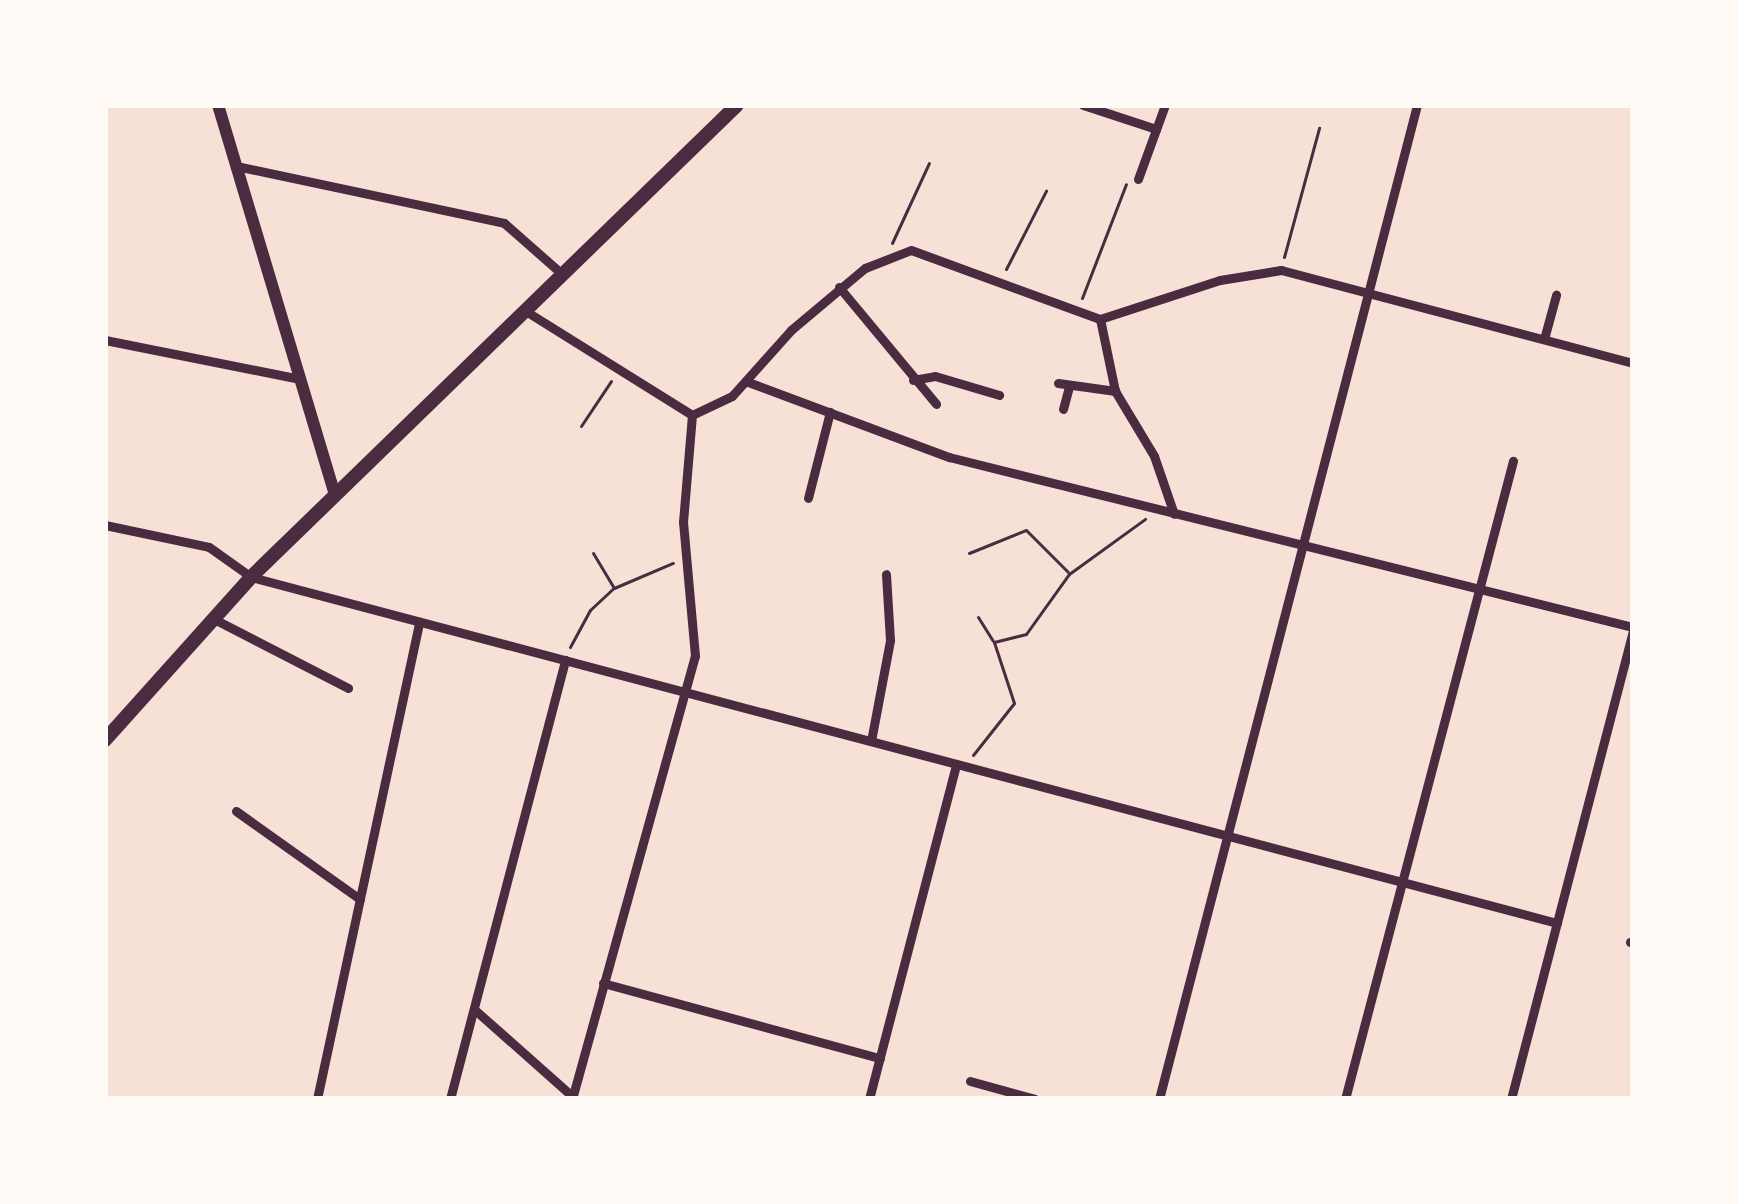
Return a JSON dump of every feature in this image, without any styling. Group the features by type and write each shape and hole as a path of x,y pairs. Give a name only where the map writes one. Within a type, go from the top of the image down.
{"main road":[{"path":"105,740 251,577 736,105"}],"street":[{"path":"218,105 335,494"},
{"path":"1083,105 1156,129"},
{"path":"1138,179 1165,105"},
{"path":"1159,1099 1418,105"},
{"path":"236,166 504,224 562,274"},
{"path":"692,415 748,382 839,286 895,250 1100,319 1234,276 1281,270 1633,362"},
{"path":"839,286 936,404"},
{"path":"1544,339 1556,295"},
{"path":"524,310 692,415"},
{"path":"1100,319 1115,392 1154,457 1174,514"},
{"path":"105,340 300,379"},
{"path":"913,380 935,376 999,395"},
{"path":"748,382 949,457 1174,514 1304,541 1633,629 1511,1099"},
{"path":"1063,409 1064,384 1115,392"},
{"path":"808,498 830,412"},
{"path":"475,1010 572,1098 681,691 695,656 685,561 692,415"},
{"path":"1345,1099 1513,461"},
{"path":"105,525 209,547 251,577 1557,922"},
{"path":"871,741 890,640 886,574"},
{"path":"212,618 348,688"},
{"path":"317,1099 419,622"},
{"path":"450,1099 566,660"},
{"path":"869,1099 960,765"},
{"path":"236,811 360,899"},
{"path":"603,983 880,1058"},
{"path":"970,1082 1035,1099"}],"path":[{"path":"1281,270 1319,128"},
{"path":"895,250 890,236 929,163"},
{"path":"1077,311 1126,184 1138,179"},
{"path":"999,283 1046,191"},
{"path":"581,426 619,369"},
{"path":"994,642 1026,634 1069,574 1154,509"},
{"path":"969,554 1026,530 1069,574"},
{"path":"593,553 614,588"},
{"path":"566,660 581,623 614,588 685,561"},
{"path":"960,765 1014,703 994,642 977,616"}]}
